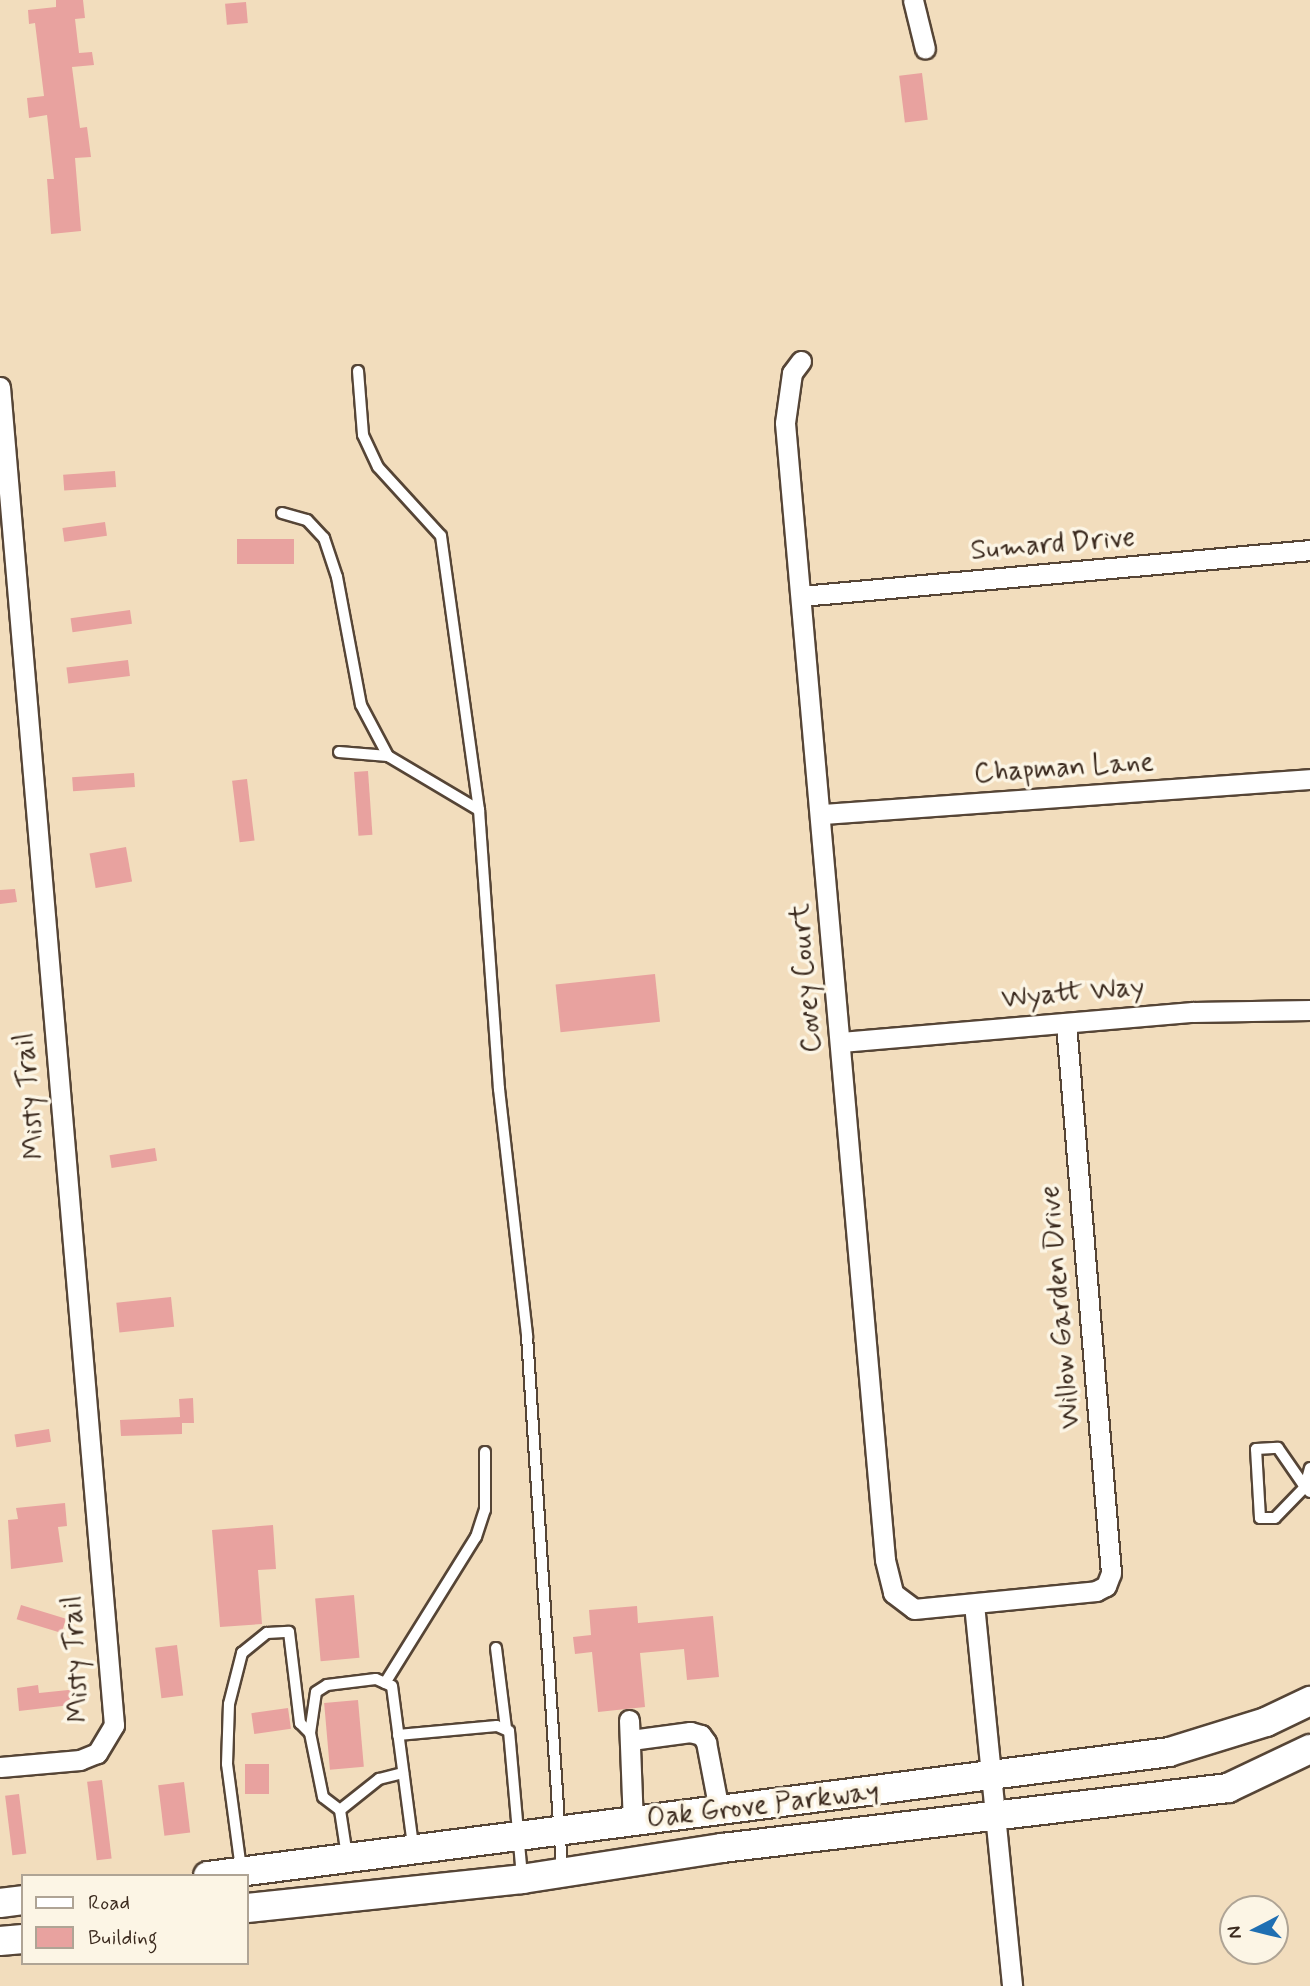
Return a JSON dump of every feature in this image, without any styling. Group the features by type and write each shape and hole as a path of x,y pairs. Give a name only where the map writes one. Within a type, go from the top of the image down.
{"main road":[{"name":"Oak Grove Parkway","path":"219,1874 994,1777 1168,1752 1266,1722 1310,1701"},
{"name":"Oak Grove Parkway","path":"248,1908 522,1879 996,1815 1228,1788 1310,1749"},
{"path":"0,1903 21,1900"},
{"path":"0,1941 21,1939"}],"street":[{"path":"913,0 925,49"},
{"name":"Covey Court","path":"801,361 792,373 785,423 822,814 885,1560 893,1593 914,1609 974,1604"},
{"name":"Misty Trail","path":"0,387 114,1725 97,1753 80,1760 0,1767"},
{"name":"Sumard Drive","path":"801,596 1310,550"},
{"name":"Chapman Lane","path":"822,814 1310,779"},
{"name":"Wyatt Way","path":"841,1042 1193,1012 1310,1010"},
{"name":"Willow Garden Drive","path":"974,1604 1106,1586 1111,1573 1066,1023"},
{"path":"974,1604 994,1777 1012,1986"},
{"path":"633,1822 630,1730 690,1732 701,1735 706,1742 719,1810"}],"lane":[{"path":"358,371 363,435 378,467 441,536 479,810 499,1089 527,1336 558,1830 563,1873"},
{"path":"282,513 307,520 324,538 337,577 361,705 388,756"},
{"path":"338,752 388,756 479,810"},
{"path":"1307,1489 1278,1448 1256,1449 1260,1518 1275,1518 1307,1489 1310,1468"},
{"path":"385,1683 476,1537 485,1510 485,1452"},
{"path":"241,1870 227,1764 229,1704 242,1653 267,1633 289,1632 300,1723 310,1733"},
{"path":"496,1648 522,1879"},
{"path":"347,1857 340,1811 323,1797 310,1733 316,1692 327,1685 376,1679 392,1686 414,1850"},
{"path":"398,1735 506,1728"},
{"path":"340,1811 379,1779 403,1773"}],"building":[{"path":"56,0 83,0 85,18 75,19 79,53 92,52 94,65 72,67 80,128 87,127 91,157 75,158 81,231 51,234 47,179 54,179 47,115 29,118 27,98 44,96 35,23 29,24 28,10 56,7"},
{"path":"246,2 248,23 227,25 225,4"},
{"path":"922,73 928,120 905,122 899,76"},
{"path":"115,471 116,487 64,491 63,475"},
{"path":"105,522 107,536 64,542 62,528"},
{"path":"237,539 294,539 294,564 237,564"},
{"path":"130,610 132,624 73,632 71,618"},
{"path":"128,660 130,676 68,683 66,668"},
{"path":"368,771 372,835 358,836 354,772"},
{"path":"134,773 135,787 73,791 72,777"},
{"path":"247,779 255,841 240,842 232,781"},
{"path":"126,847 132,881 96,888 90,853"},
{"path":"15,889 17,902 0,904 0,890"},
{"path":"655,974 660,1022 561,1032 556,984"},
{"path":"155,1148 157,1161 112,1168 110,1155"},
{"path":"171,1297 174,1327 119,1333 116,1303"},
{"path":"193,1398 194,1423 182,1423 182,1434 121,1436 120,1420 180,1417 179,1399"},
{"path":"49,1429 51,1442 16,1447 14,1434"},
{"path":"65,1503 67,1526 58,1527 63,1562 11,1569 8,1520 18,1519 16,1508"},
{"path":"273,1525 276,1569 258,1570 262,1624 220,1627 212,1530"},
{"path":"354,1595 359,1658 321,1661 315,1598"},
{"path":"21,1605 66,1619 62,1633 17,1619"},
{"path":"637,1606 638,1623 713,1616 719,1677 687,1680 684,1649 640,1653 645,1707 598,1712 592,1652 575,1654 573,1637 591,1635 589,1610"},
{"path":"177,1645 183,1696 161,1698 155,1648"},
{"path":"38,1685 39,1693 78,1689 79,1704 19,1711 17,1688"},
{"path":"358,1700 364,1767 330,1770 324,1703"},
{"path":"288,1708 291,1729 254,1734 251,1713"},
{"path":"245,1764 269,1764 269,1794 245,1794"},
{"path":"102,1780 112,1858 97,1860 87,1782"},
{"path":"184,1782 190,1833 164,1836 158,1785"},
{"path":"19,1794 26,1854 12,1855 5,1796"}]}
